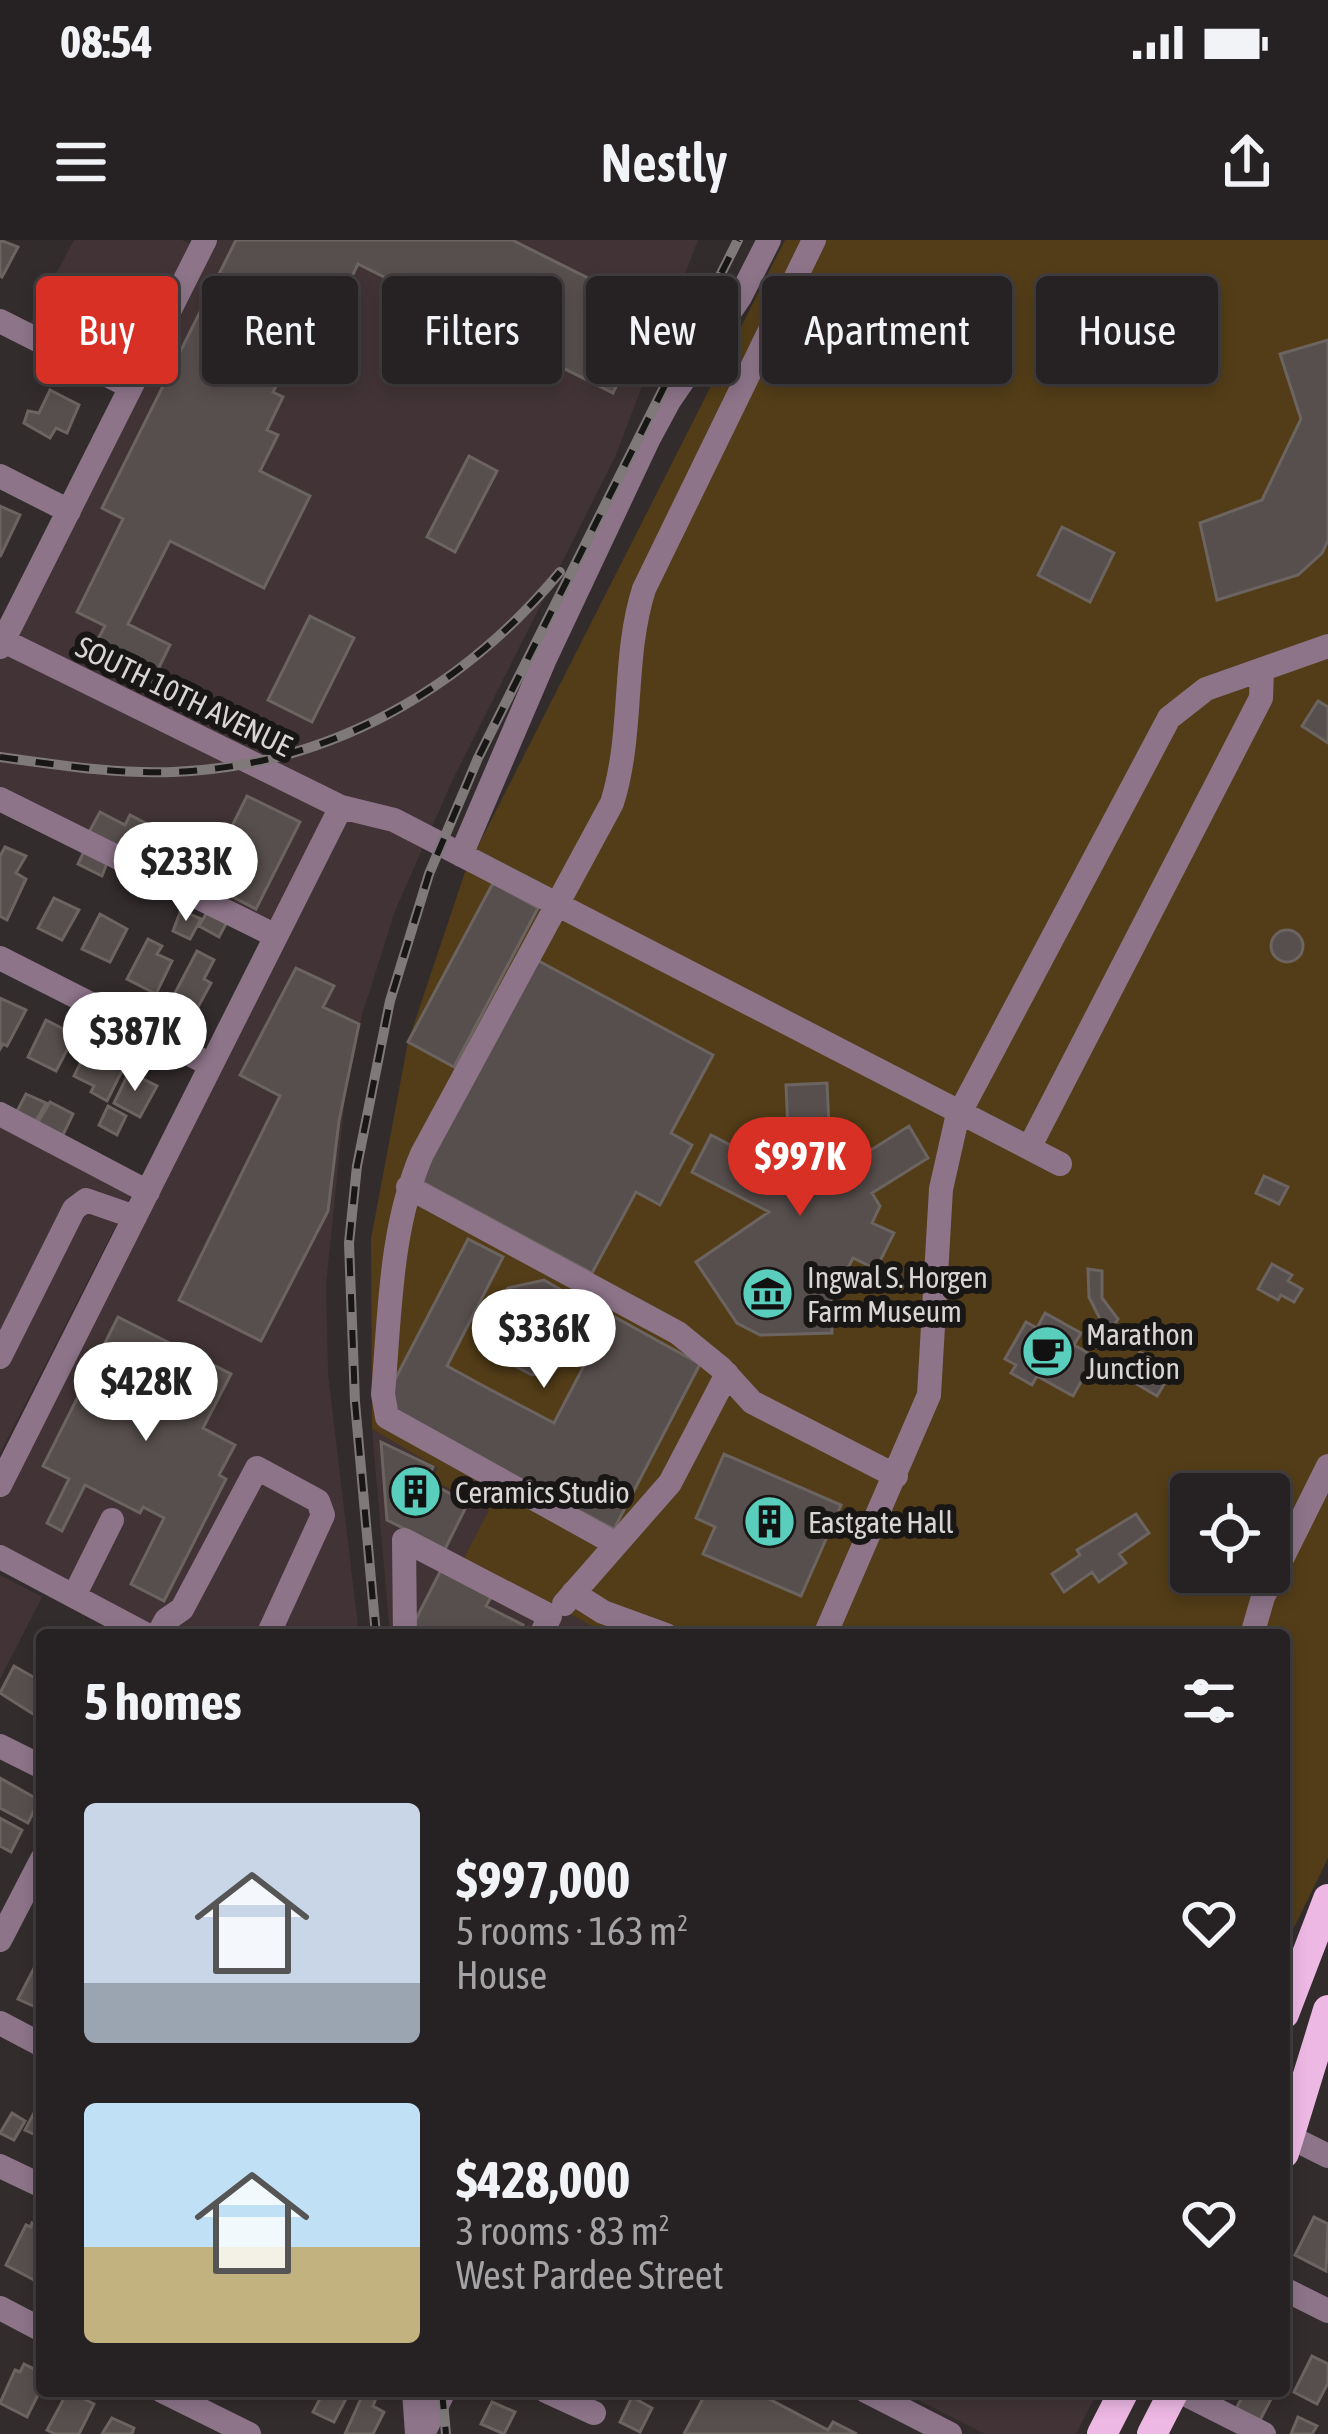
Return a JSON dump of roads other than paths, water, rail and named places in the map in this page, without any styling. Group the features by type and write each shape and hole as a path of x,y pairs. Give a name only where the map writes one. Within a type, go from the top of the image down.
{"main road":[{"path":"1290,1995 1328,1899"},
{"path":"1290,2135 1328,2007"},
{"path":"1102,2434 1121,2397"},
{"path":"1152,2434 1174,2397"}],"street":[{"path":"461,855 544,662 650,438 669,401 740,297 770,240"},
{"path":"616,1544 387,1417 382,1394 394,1268 408,1187 606,818 618,784 628,720 635,620 650,573 814,240"},
{"path":"1,642 131,387 196,243"},
{"path":"0,321 131,387"},
{"path":"0,476 69,511"},
{"name":"SOUTH 10TH AVENUE","path":"1,642 341,807 394,820 1060,1164"},
{"path":"829,1629 929,1396 941,1189 960,1113 1163,726 1206,689 1328,646"},
{"path":"1029,1148 1261,698 1262,670"},
{"path":"0,799 276,936"},
{"path":"0,1485 341,807"},
{"path":"0,958 211,1065"},
{"path":"0,1114 148,1192"},
{"path":"408,1187 678,1333 761,1408 896,1476"},
{"path":"0,1357 74,1209 86,1200 135,1217"},
{"path":"650,1629 568,1599 670,1483 727,1375"},
{"path":"1254,1629 1263,1598 1328,1466"},
{"path":"161,1629 182,1609 256,1468 318,1501 323,1516 271,1629"},
{"path":"74,1596 112,1520"},
{"path":"405,1629 404,1540 550,1616 544,1629"},
{"path":"0,1557 136,1629"},
{"path":"0,1746 36,1764"},
{"path":"0,1940 36,1870"},
{"path":"1290,2000 1328,2007"},
{"path":"0,2023 36,2042"},
{"path":"1290,2146 1328,2156"},
{"path":"0,2165 36,2183"},
{"path":"1290,2292 1328,2312"},
{"path":"0,2308 36,2327"},
{"path":"174,2397 249,2434"},
{"path":"415,2397 420,2434"},
{"path":"420,2434 442,2397"},
{"path":"560,2397 594,2413"},
{"path":"878,2397 950,2434"},
{"path":"1189,2397 1264,2434"}],"railway":[{"path":"375,1629 355,1402 349,1243 357,1166 390,1001 429,874 478,758 738,240"},
{"path":"0,757 173,772 286,755 338,737 436,686 522,614 560,572"},
{"path":"443,2397 446,2434"}],"place":[{"name":"Ingwal S. Horgen Farm Museum","path":"768,1294"},
{"name":"Marathon Junction","path":"1047,1351"},
{"name":"Ceramics Studio","path":"416,1492"},
{"name":"Eastgate Hall","path":"769,1522"}]}
